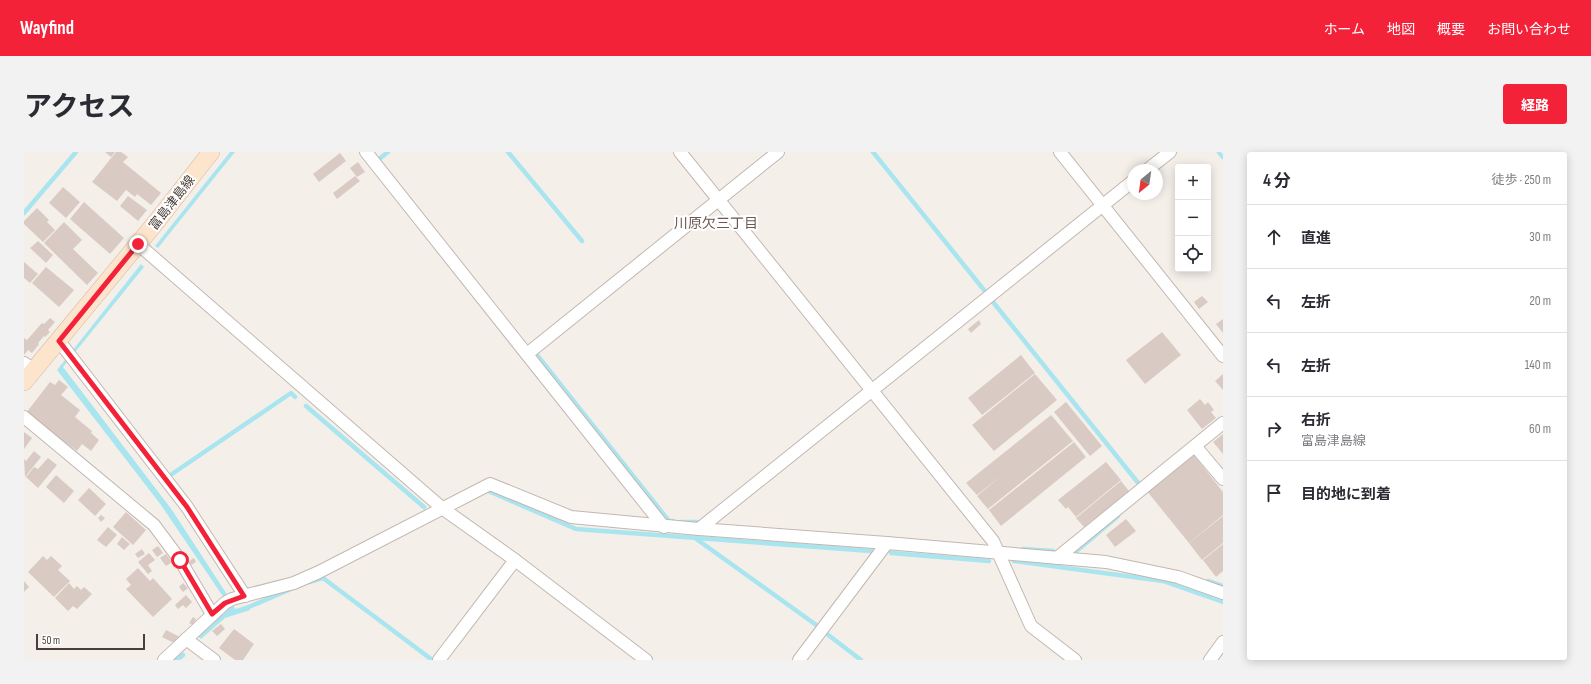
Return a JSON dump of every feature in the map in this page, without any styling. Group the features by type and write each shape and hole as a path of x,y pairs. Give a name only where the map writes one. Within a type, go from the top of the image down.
{"main road":[{"name":"富島津島線","path":"27,372 67,351 138,244 211,152"}],"street":[{"path":"366,152 664,526"},
{"path":"680,152 993,541 1031,626 1075,660"},
{"path":"527,354 778,152"},
{"path":"1060,152 1223,356"},
{"path":"1155,164 1170,152"},
{"path":"699,530 1127,186"},
{"path":"138,244 442,508 515,560 646,660"},
{"path":"67,351 187,507 244,596"},
{"path":"24,417 154,525 180,560 212,614"},
{"path":"1057,558 1223,423"},
{"path":"1195,446 1223,480"},
{"path":"164,660 212,614 228,601 294,583 490,484 571,517 699,530 887,543 999,554 1106,562 1178,577 1223,593"},
{"path":"799,660 887,543"},
{"path":"439,660 515,560"},
{"path":"186,639 214,660"},
{"path":"1210,660 1223,642"}],"water":[{"path":"230,152 235,152 158,248 155,246"},
{"path":"141,264 144,267 63,367 172,510 232,602 235,609 249,605 250,610 225,618 201,639 197,636 214,620 226,612 228,605 161,505 57,370"}],"building":[{"path":"105,152 115,152 111,157"},
{"path":"116,152 121,152 128,157 123,162 161,193 151,205 137,194 135,197 126,190 117,201 92,182"},
{"path":"340,153 346,161 319,182 313,174"},
{"path":"358,162 365,172 357,177 350,168"},
{"path":"355,176 360,181 337,199 333,193"},
{"path":"63,187 80,202 66,218 49,203"},
{"path":"128,196 147,210 138,221 120,206"},
{"path":"84,202 124,238 110,254 70,219"},
{"path":"37,208 49,220 47,222 55,230 43,242 24,224 24,221"},
{"path":"64,222 82,240 73,249 98,273 87,285 44,243"},
{"path":"38,241 53,255 46,263 30,248"},
{"path":"24,262 38,274 30,283 24,278"},
{"path":"46,267 74,290 59,307 32,283"},
{"path":"1202,296 1208,302 1199,309 1194,302"},
{"path":"50,318 55,322 48,330 50,332 38,343 39,344 32,353 28,350 24,355 24,338 27,340 42,323 44,324"},
{"path":"1223,319 1223,333 1216,324"},
{"path":"979,320 981,324 971,333 968,329"},
{"path":"1162,332 1181,355 1145,384 1126,360"},
{"path":"1021,355 1035,373 982,415 968,398"},
{"path":"1035,374 1057,400 994,451 972,425"},
{"path":"1223,374 1223,390 1215,381"},
{"path":"59,380 68,387 61,395 80,410 75,417 92,431 91,433 99,440 91,451 82,444 77,451 26,413 50,382 55,385"},
{"path":"1200,399 1205,405 1208,402 1214,410 1211,412 1216,418 1202,429 1187,410"},
{"path":"1066,402 1102,446 1090,456 1054,412"},
{"path":"1051,415 1073,441 988,509 977,496 1001,476 977,495 966,483"},
{"path":"24,432 32,438 24,449"},
{"path":"1223,434 1223,454 1213,442"},
{"path":"1074,442 1086,457 1001,526 989,510"},
{"path":"34,451 41,457 25,477 24,459 26,461"},
{"path":"1193,454 1223,492 1223,515 1189,543 1147,491"},
{"path":"48,458 57,465 38,488 26,477 34,467 38,469"},
{"path":"1106,462 1121,480 1076,517 1068,507 1066,509 1058,500"},
{"path":"56,475 74,491 64,503 46,487"},
{"path":"1121,481 1129,491 1084,527 1076,518"},
{"path":"89,488 106,504 95,516 78,500"},
{"path":"126,512 146,530 133,545 113,527"},
{"path":"101,515 105,518 101,522 98,518"},
{"path":"1223,516 1223,543 1202,560 1189,543"},
{"path":"1126,519 1136,531 1115,547 1106,535"},
{"path":"108,527 117,535 106,547 97,540"},
{"path":"122,537 130,544 124,550 117,544"},
{"path":"1223,544 1223,571 1216,577 1203,560"},
{"path":"158,546 163,553 157,557 152,550"},
{"path":"142,549 145,554 138,558 135,554"},
{"path":"149,553 155,560 148,565 152,571 148,574 138,562"},
{"path":"166,554 172,562 166,566 160,558"},
{"path":"43,556 47,560 51,556 62,566 58,570 70,581 54,597 28,572"},
{"path":"194,558 196,562 191,565 189,561"},
{"path":"138,568 150,581 153,578 172,599 153,617 126,589 131,585 126,579"},
{"path":"24,581 29,587 24,592"},
{"path":"69,583 74,589 77,586 81,590 84,587 92,594 77,609 73,606 68,611 55,598"},
{"path":"183,583 188,588 183,592 179,587"},
{"path":"186,595 192,602 186,608 183,605 178,609 175,605"},
{"path":"193,617 196,619 193,625 189,623"},
{"path":"221,624 225,629 217,636 212,631"},
{"path":"234,629 254,644 243,660 235,660 219,648"},
{"path":"166,630 180,637 176,644 162,637"}],"waterway":[{"path":"24,213 76,152"},
{"path":"378,160 388,152"},
{"path":"508,152 582,241"},
{"path":"873,152 984,290"},
{"path":"1219,152 1223,157"},
{"path":"993,302 1139,484"},
{"path":"537,355 669,521 673,521"},
{"path":"172,474 291,393 295,397"},
{"path":"306,406 424,507"},
{"path":"486,490 576,529 871,551"},
{"path":"1076,556 1073,554 1118,516"},
{"path":"681,522 697,522"},
{"path":"695,538 819,627"},
{"path":"1023,549 1053,551"},
{"path":"891,553 989,561"},
{"path":"1014,561 1163,581 1223,602"},
{"path":"309,582 323,578 431,659"},
{"path":"1208,581 1223,586"},
{"path":"244,609 291,589"},
{"path":"827,634 861,660"},
{"path":"177,660 183,655"}],"district":[{"name":"川原欠三丁目","path":"716,223"}],"route":[{"path":"138,244 59,341 187,507 244,596 232,599 212,614 180,560"}]}
